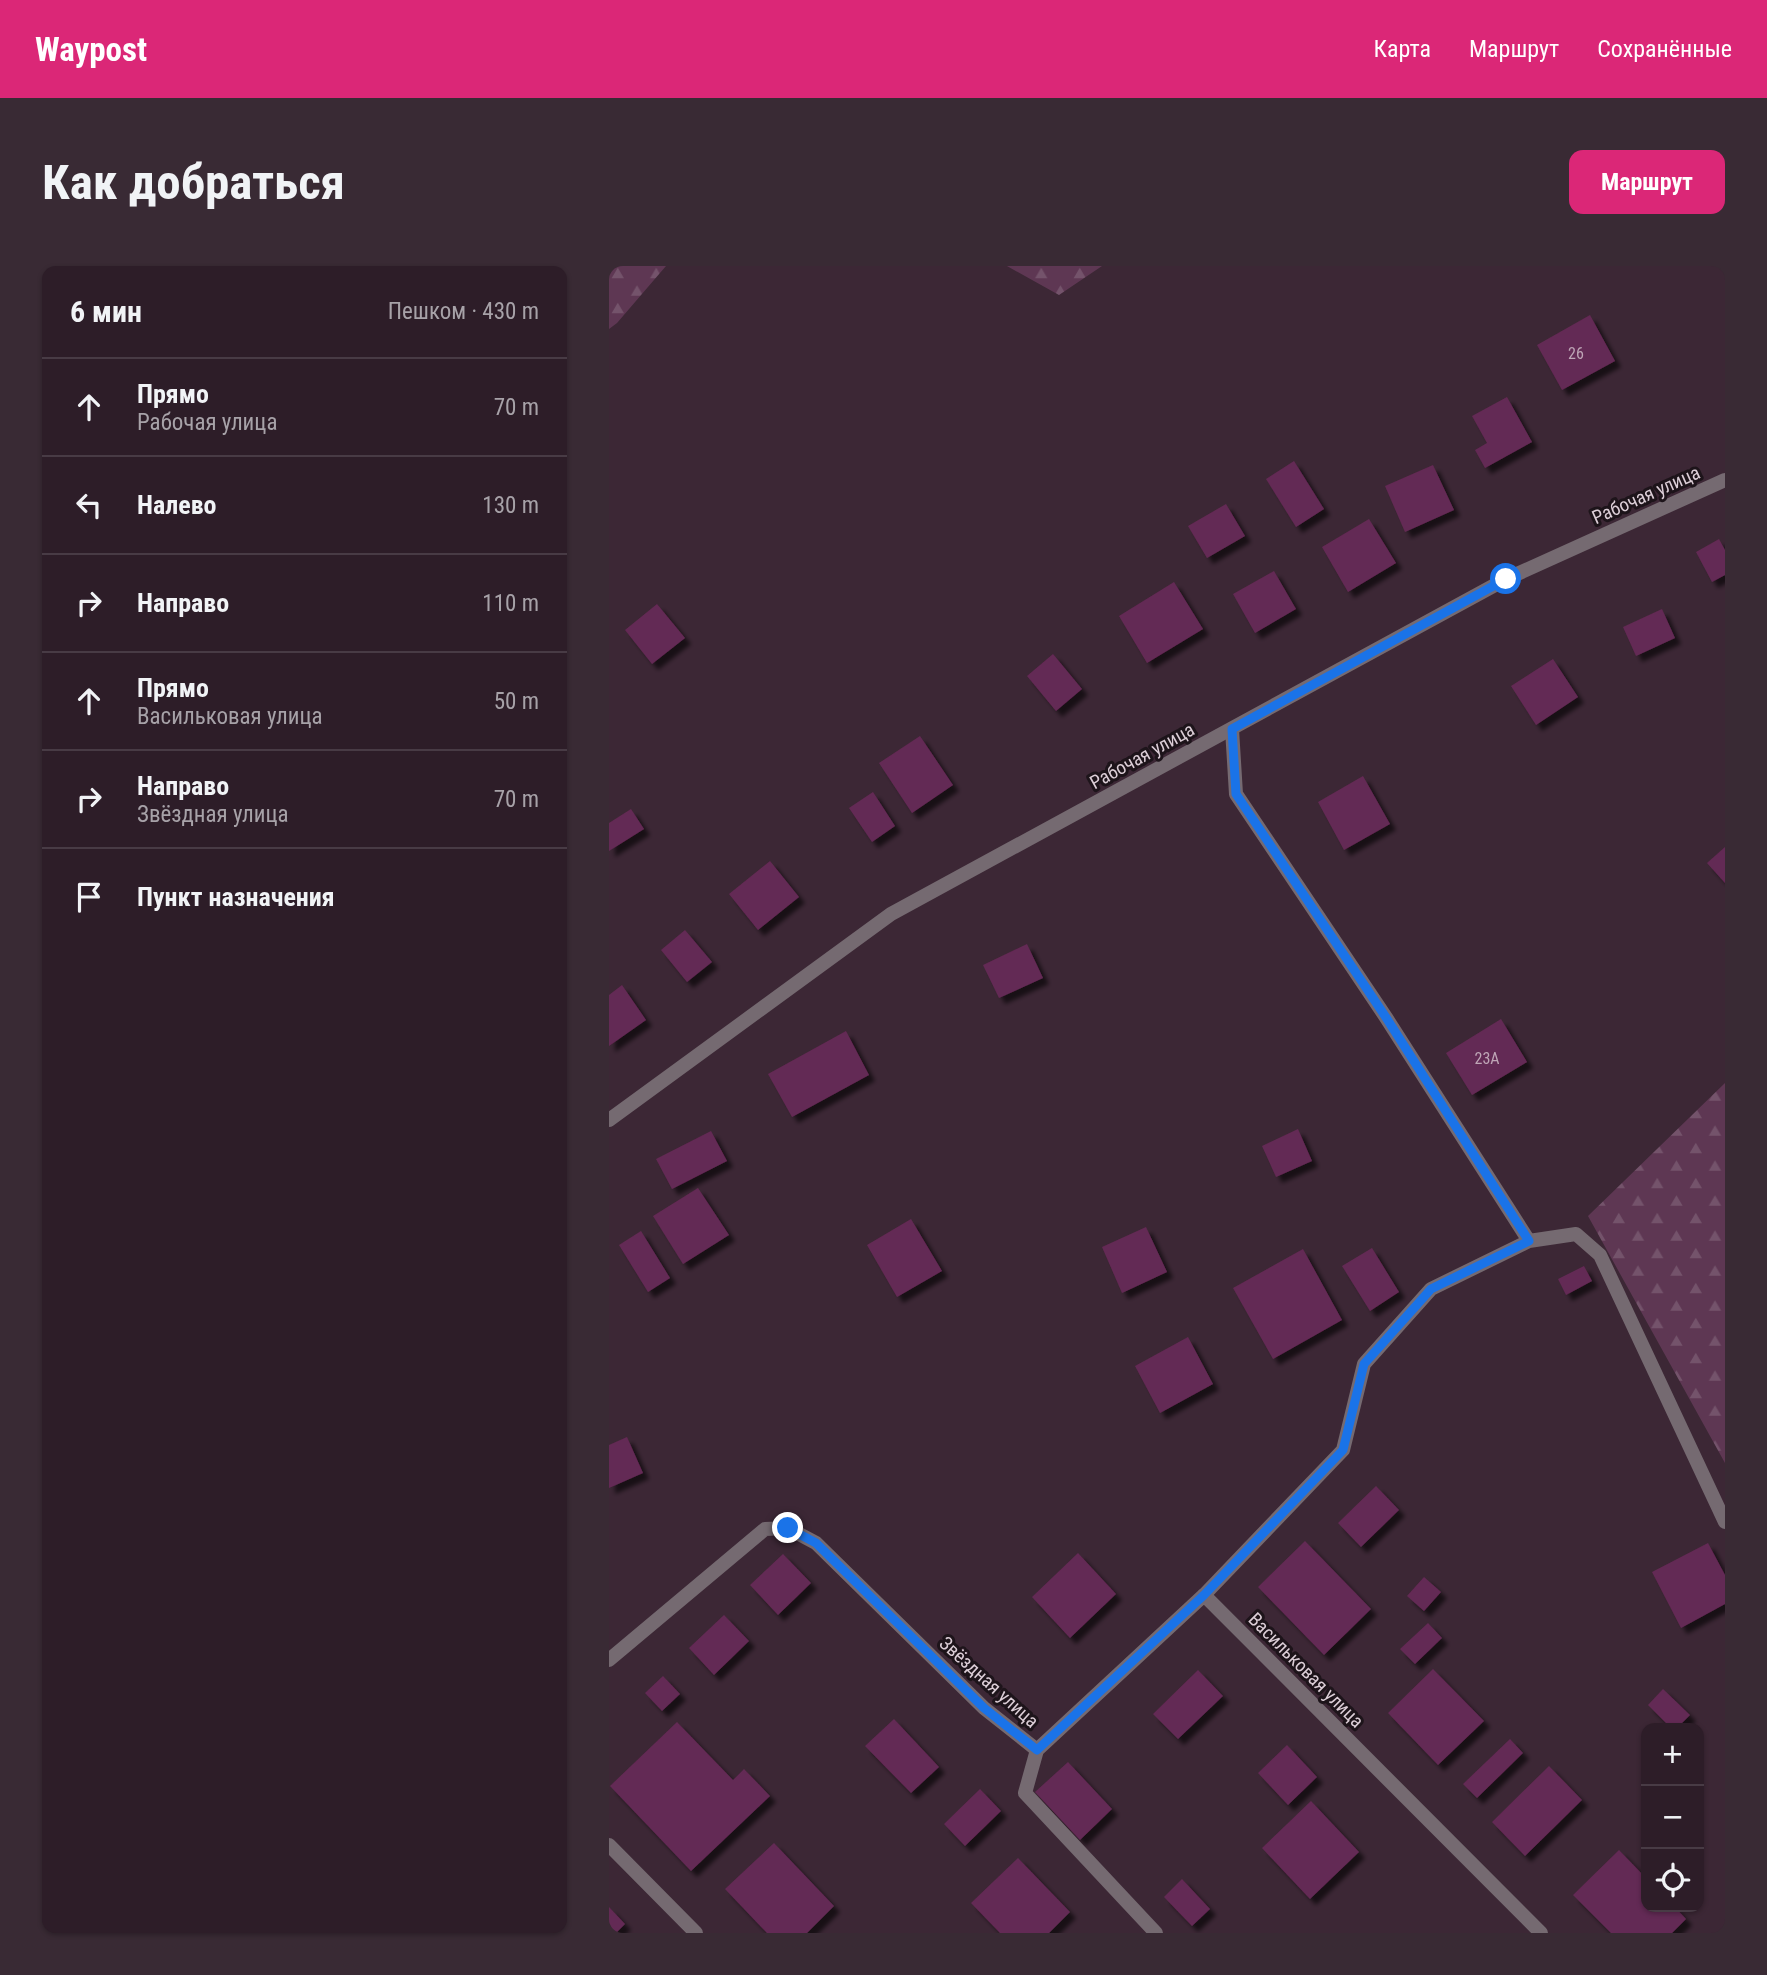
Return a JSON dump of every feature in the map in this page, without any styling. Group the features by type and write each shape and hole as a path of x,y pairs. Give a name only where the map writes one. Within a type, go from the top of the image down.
{"street":[{"name":"Рабочая улица","path":"609,1120 891,914 1506,579 1725,480"},
{"path":"1232,729 1236,794 1387,1019 1529,1241"},
{"path":"1037,1750 1204,1595 1343,1450 1364,1364 1431,1289 1529,1241 1576,1234 1600,1255 1725,1521"},
{"name":"Звёздная улица","path":"609,1660 765,1529 788,1528 816,1543 984,1708 1037,1750 1025,1793 1156,1933"},
{"name":"Васильковая улица","path":"1204,1595 1541,1933"},
{"path":"609,1845 696,1933"}],"green space":[{"path":"609,266 666,266 609,329"},
{"path":"1007,266 1102,266 1059,295"},
{"path":"1725,1083 1725,1463 1588,1216"}],"building":[{"path":"1590,315 1615,361 1562,390 1537,345"},
{"path":"1507,397 1532,442 1485,468 1475,450 1487,443 1472,416"},
{"path":"1294,461 1324,509 1296,527 1266,479"},
{"path":"1433,465 1454,510 1405,532 1385,486"},
{"path":"1226,504 1245,536 1207,558 1188,526"},
{"path":"1369,519 1396,563 1348,592 1322,547"},
{"path":"1719,539 1725,550 1725,575 1712,582 1696,552"},
{"path":"1274,571 1296,609 1255,633 1233,594"},
{"path":"1174,582 1203,629 1147,663 1119,616"},
{"path":"657,604 685,638 652,664 625,630"},
{"path":"1662,609 1675,638 1636,656 1623,627"},
{"path":"1053,654 1082,689 1056,711 1027,676"},
{"path":"1553,659 1578,697 1536,725 1511,686"},
{"path":"920,736 953,785 912,813 879,763"},
{"path":"1363,776 1390,824 1344,850 1318,802"},
{"path":"873,792 895,826 872,842 849,808"},
{"path":"631,809 644,829 609,851 609,823"},
{"path":"1725,847 1725,883 1707,863"},
{"path":"770,861 799,897 758,930 729,894"},
{"path":"685,930 712,962 687,982 661,950"},
{"path":"1027,944 1043,978 999,998 983,965"},
{"path":"622,985 646,1020 609,1046 609,995"},
{"path":"1501,1019 1527,1062 1472,1095 1446,1053"},
{"path":"846,1031 869,1075 792,1117 768,1074"},
{"path":"1298,1129 1312,1161 1276,1177 1262,1146"},
{"path":"711,1131 727,1161 672,1189 656,1159"},
{"path":"698,1188 729,1235 683,1264 653,1216"},
{"path":"911,1219 942,1271 897,1297 867,1245"},
{"path":"1146,1227 1167,1272 1122,1293 1102,1247"},
{"path":"641,1231 670,1278 648,1292 619,1245"},
{"path":"1372,1248 1399,1292 1370,1311 1342,1266"},
{"path":"1303,1249 1342,1320 1273,1359 1233,1288"},
{"path":"1584,1266 1592,1281 1566,1295 1558,1279"},
{"path":"1188,1337 1213,1384 1160,1413 1135,1366"},
{"path":"627,1437 643,1473 609,1488 609,1445"},
{"path":"1376,1486 1399,1510 1361,1547 1338,1523"},
{"path":"1305,1541 1371,1609 1324,1655 1258,1587"},
{"path":"1708,1543 1725,1575 1725,1604 1681,1628 1652,1572"},
{"path":"1078,1553 1116,1594 1070,1638 1032,1597"},
{"path":"783,1554 811,1583 778,1615 750,1585"},
{"path":"1424,1577 1441,1592 1424,1611 1407,1596"},
{"path":"724,1615 749,1641 714,1675 689,1648"},
{"path":"1428,1623 1442,1638 1415,1664 1400,1649"},
{"path":"1433,1669 1484,1721 1438,1765 1388,1713"},
{"path":"1198,1670 1223,1696 1178,1739 1153,1714"},
{"path":"663,1676 680,1694 662,1711 645,1693"},
{"path":"1663,1689 1690,1715 1682,1723 1666,1723 1648,1705"},
{"path":"894,1719 939,1767 911,1793 865,1746"},
{"path":"677,1722 733,1780 744,1769 770,1796 691,1871 610,1786"},
{"path":"1510,1739 1523,1753 1477,1798 1463,1784"},
{"path":"1287,1745 1317,1777 1288,1805 1258,1773"},
{"path":"1068,1762 1112,1809 1080,1840 1035,1792"},
{"path":"1549,1766 1582,1800 1525,1856 1492,1822"},
{"path":"980,1789 1001,1811 965,1846 944,1824"},
{"path":"1311,1801 1359,1852 1310,1899 1262,1848"},
{"path":"774,1843 834,1906 807,1933 767,1933 725,1889"},
{"path":"1619,1850 1641,1873 1641,1912 1680,1912 1686,1919 1672,1933 1611,1933 1573,1895"},
{"path":"1018,1858 1070,1912 1049,1933 1000,1933 971,1903"},
{"path":"1182,1879 1210,1909 1192,1926 1164,1897"},
{"path":"609,1907 625,1924 616,1933 609,1933"}],"route":[{"path":"788,1528 816,1543 984,1708 1037,1750 1204,1595 1343,1450 1364,1364 1431,1289 1529,1241 1387,1019 1236,794 1232,729 1506,579"}]}
